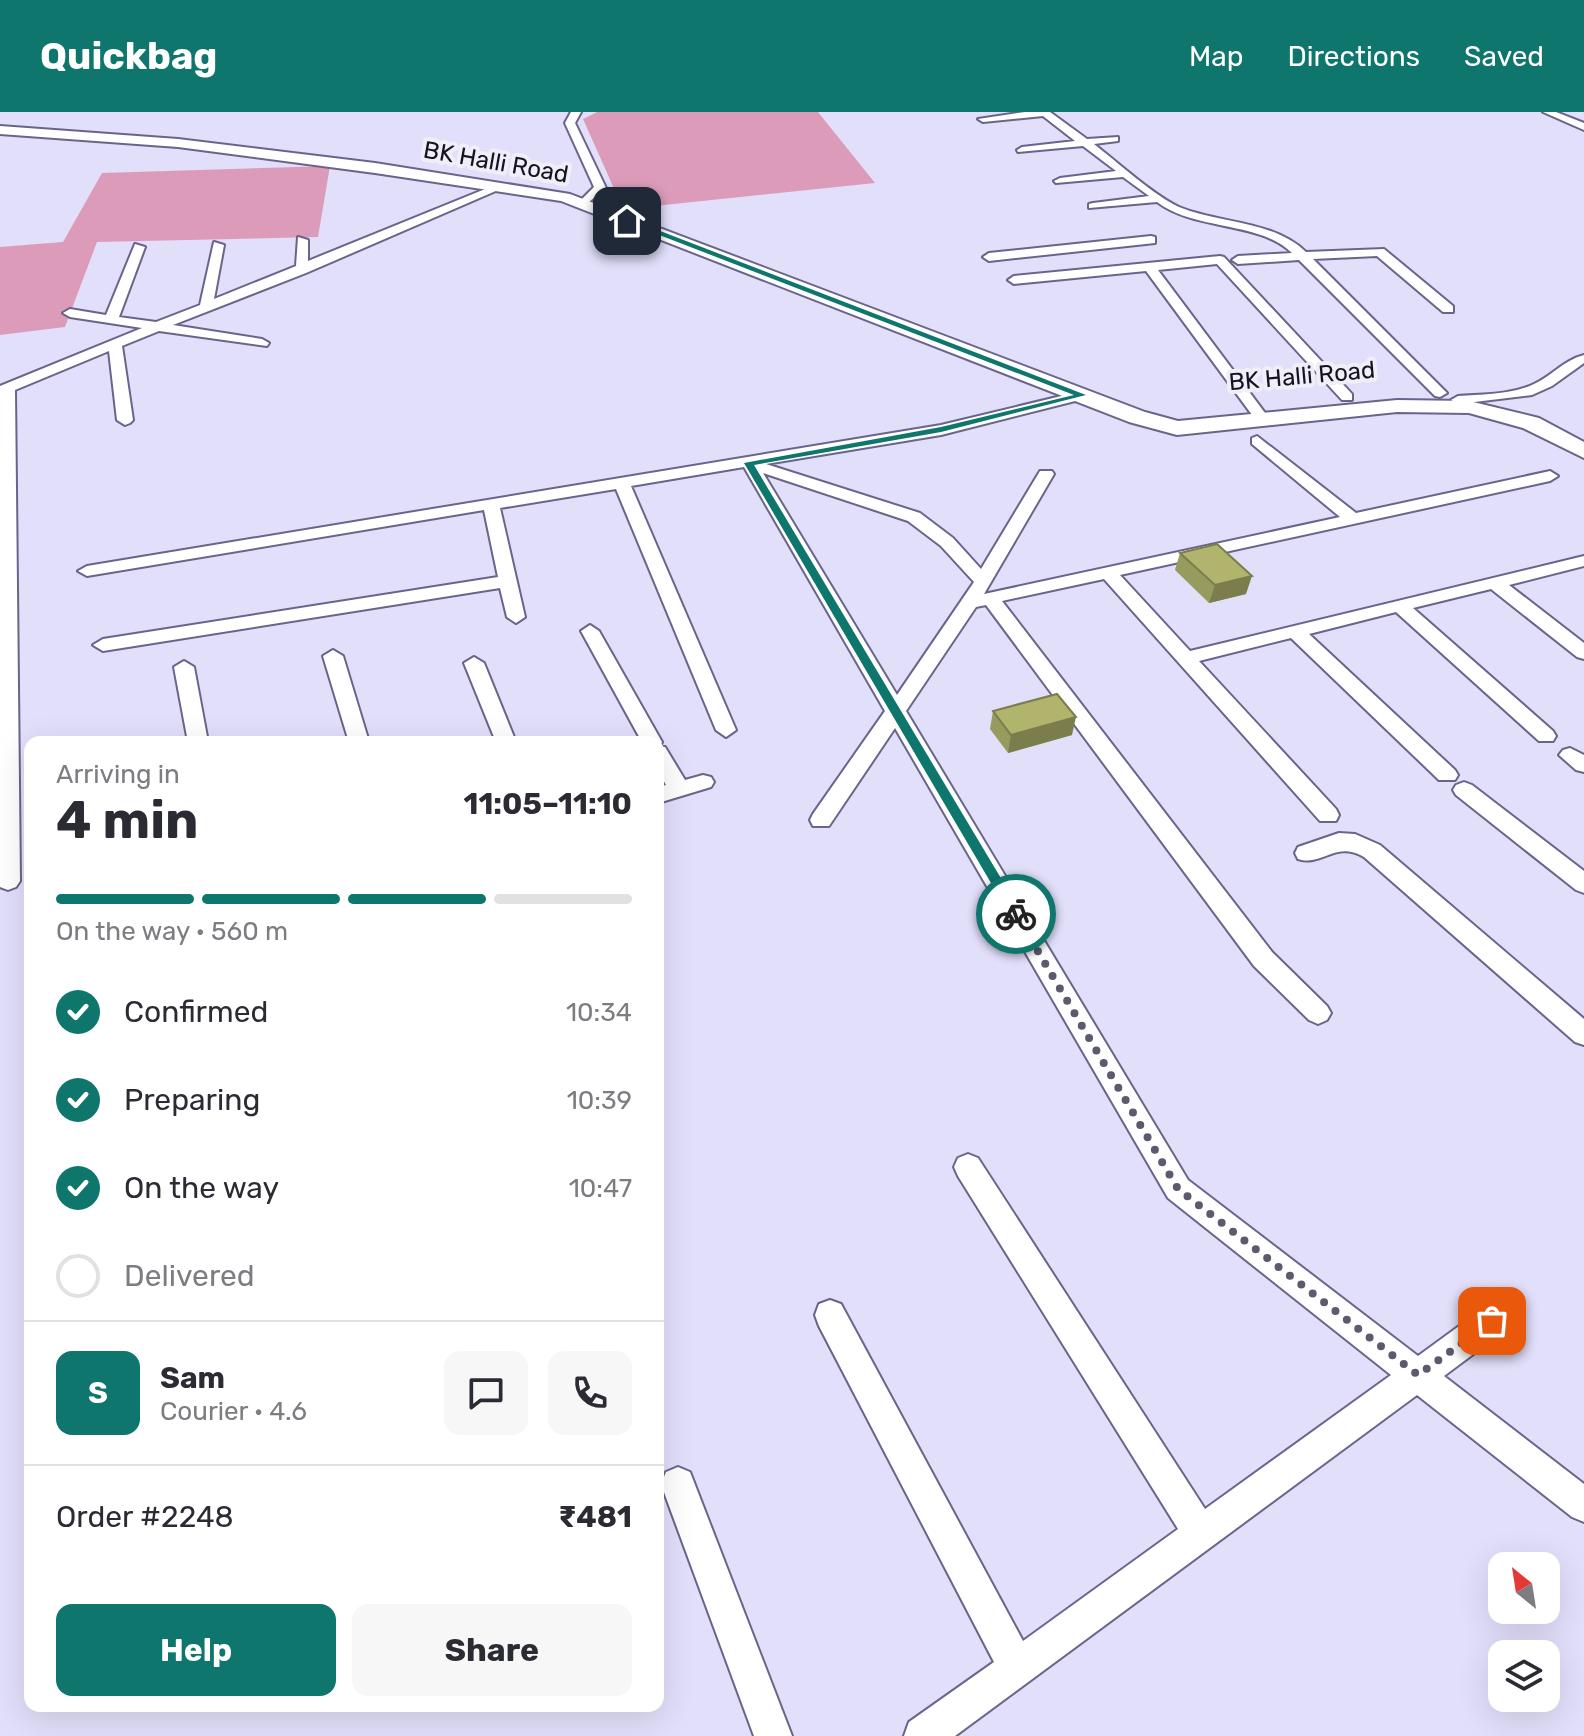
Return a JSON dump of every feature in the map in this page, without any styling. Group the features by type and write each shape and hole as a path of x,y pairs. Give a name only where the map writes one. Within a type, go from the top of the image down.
{"main road":[{"name":"BK Halli Road","path":"0,130 178,143 580,198 1137,417 1177,428 1456,400"},
{"name":"BK Halli Road","path":"1257,422 1347,397 1456,400 1531,423 1584,451"}],"street":[{"path":"576,112 570,123 600,188 580,198"},
{"path":"983,119 1045,112 1172,208 1191,216 1280,238 1456,400 1522,391 1547,384 1564,367 1584,359"},
{"path":"1548,112 1584,127"},
{"path":"560,116 568,150"},
{"path":"1022,150 1114,139"},
{"path":"1060,181 1126,173"},
{"path":"8,881 4,843 8,792 4,390 499,187"},
{"path":"1093,206 1160,198"},
{"path":"1129,229 1197,262"},
{"path":"302,240 302,270"},
{"path":"206,307 218,245"},
{"path":"989,257 1162,245"},
{"path":"111,319 139,247"},
{"path":"1238,260 1380,252 1448,309"},
{"path":"1014,280 1220,260 1347,397"},
{"path":"1149,267 1257,422 1354,520"},
{"path":"70,313 262,343"},
{"path":"115,344 125,420"},
{"path":"87,571 941,430 1082,395"},
{"path":"749,463 914,517 947,542 981,594 1263,959 1318,1013"},
{"path":"749,463 1178,1189 1584,1505"},
{"path":"821,820 981,594 1046,474"},
{"path":"981,594 1108,573 1550,476"},
{"path":"622,483 726,730"},
{"path":"491,505 516,617"},
{"path":"1186,658 1584,561"},
{"path":"1108,573 1328,815"},
{"path":"103,645 508,581"},
{"path":"1495,583 1584,653"},
{"path":"1400,606 1546,736"},
{"path":"590,631 649,736"},
{"path":"1296,632 1455,782 1584,884"},
{"path":"333,656 357,736"},
{"path":"474,663 504,736"},
{"path":"184,667 197,736"},
{"path":"668,792 703,782"},
{"path":"8,792 24,788"},
{"path":"1306,853 1333,843 1355,840 1372,851 1584,1034"},
{"path":"968,1167 1201,1534"},
{"path":"830,1315 1017,1668"},
{"path":"923,1736 1492,1321"},
{"path":"678,1484 773,1736"}],"shaded area":[{"path":"597,112 818,112 875,183 626,209 606,200 616,193 583,119"},
{"path":"330,166 318,237 97,242 65,327 0,335 0,247 63,242 102,173"}],"building":[{"path":"1217,544 1252,576 1215,585 1180,553"},
{"path":"1057,694 1076,717 1011,735 993,711"}],"way so far":[{"path":"1016,914 1178,1189 1418,1375 1492,1321"}],"route":[{"path":"627,221 1082,395 941,430 749,463 1016,914"}]}
